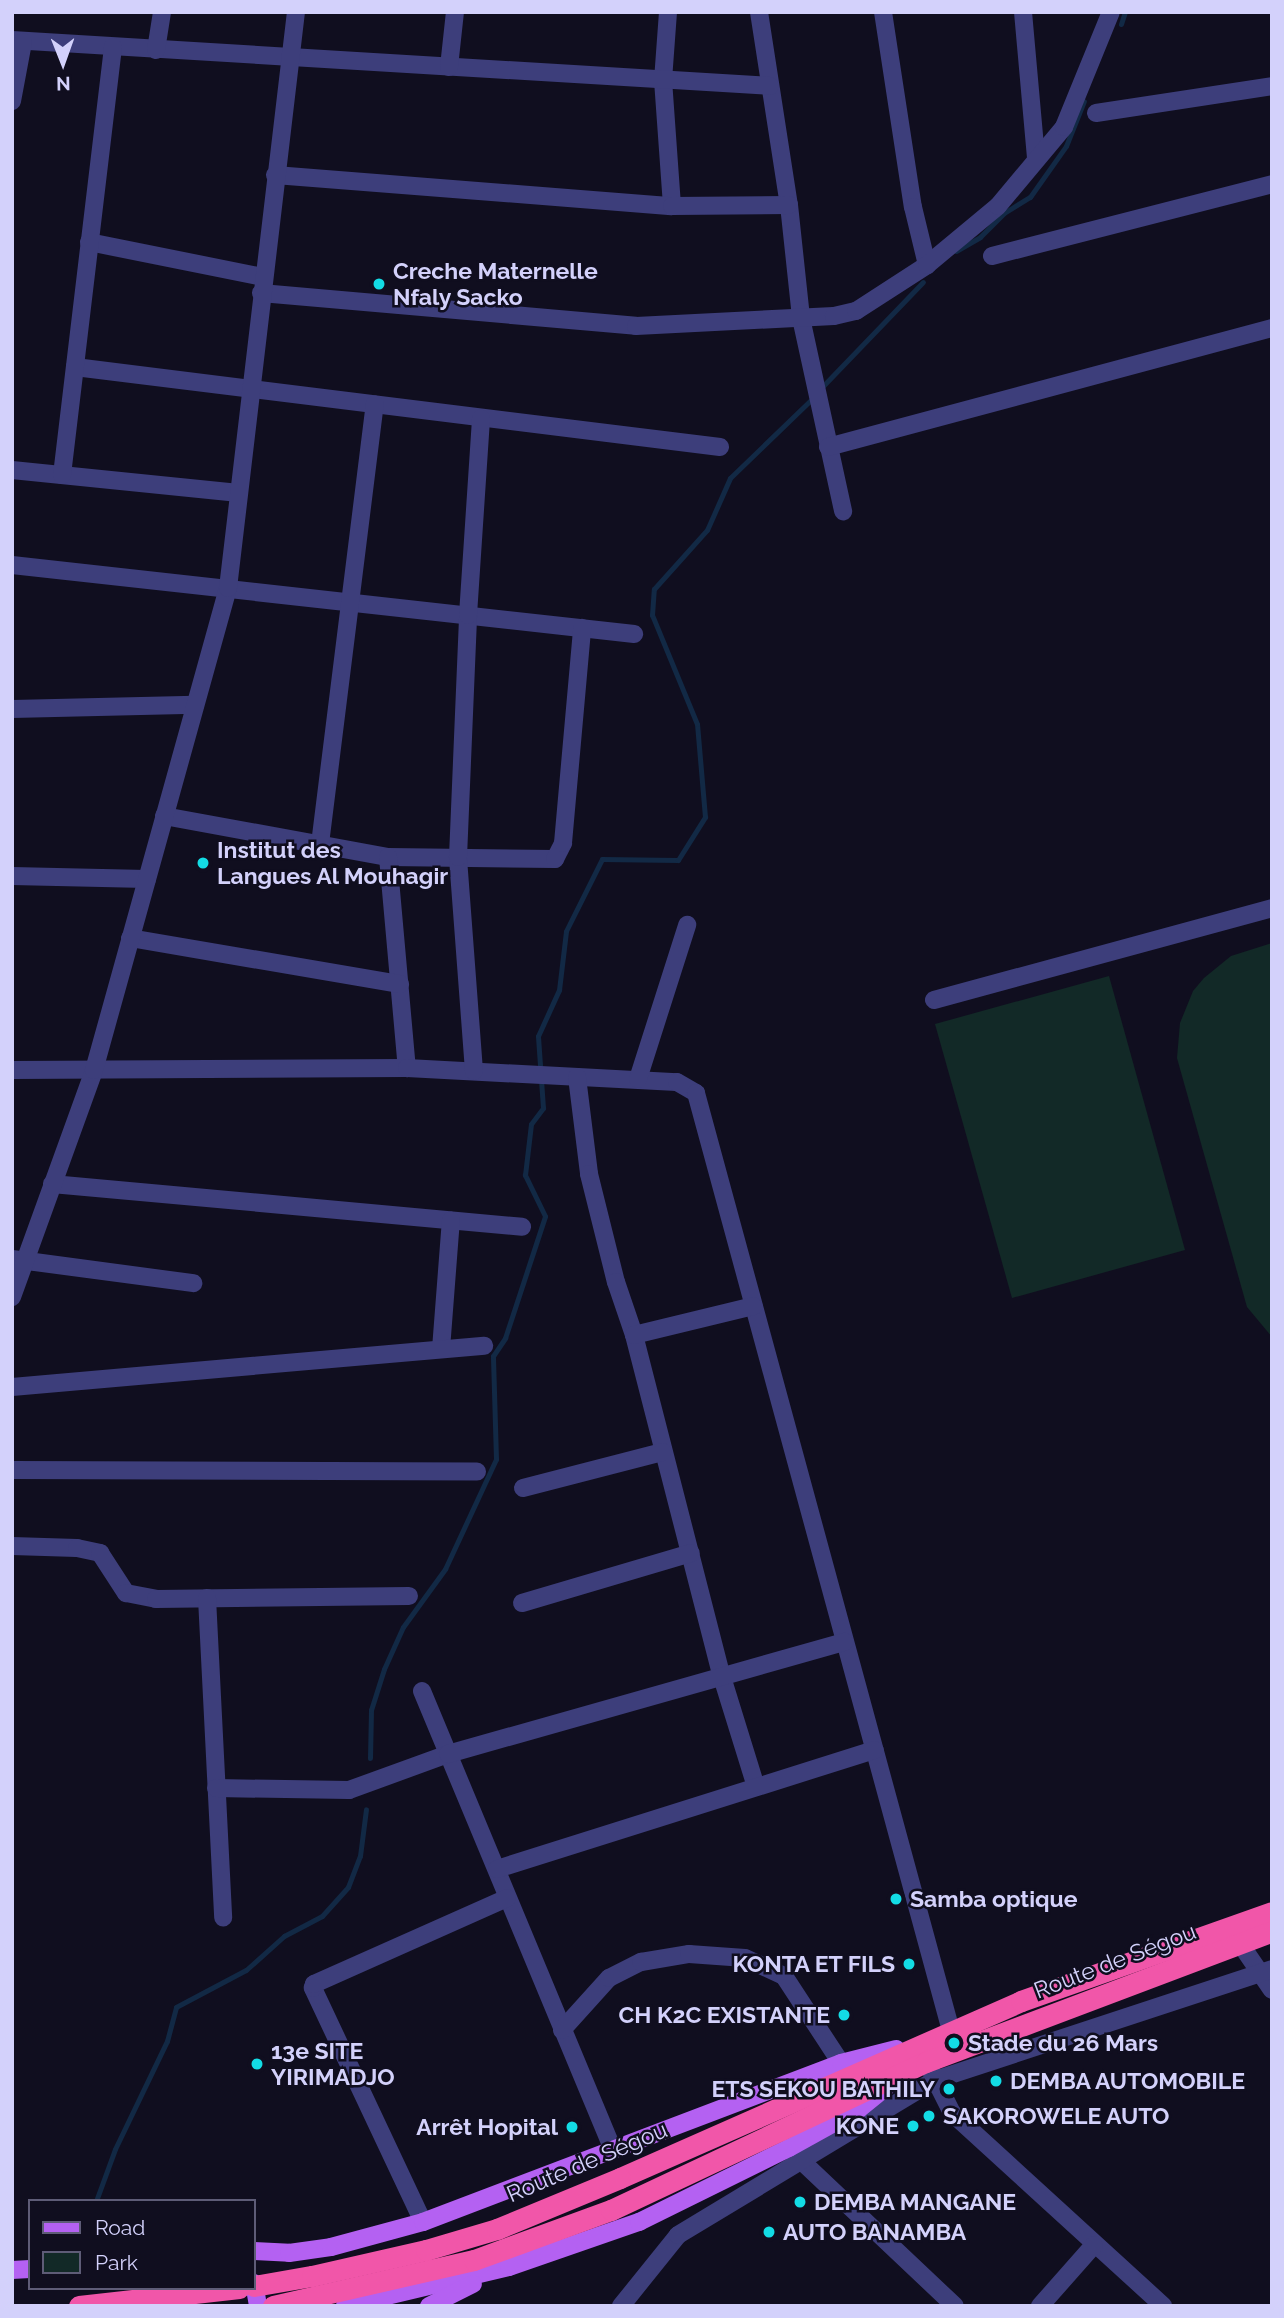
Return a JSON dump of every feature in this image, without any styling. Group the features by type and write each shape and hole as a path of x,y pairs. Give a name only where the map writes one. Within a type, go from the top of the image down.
{"highway":[{"name":"Route de Ségou","path":"256,2284 312,2276 426,2250 496,2229 868,2079 929,2061 951,2031 1021,2001 1272,1912"},
{"name":"Route de Ségou","path":"273,2306 474,2260 611,2210 868,2079 901,2074 1272,1931"},
{"path":"79,2306 221,2290"}],"main road":[{"name":"Route de Ségou","path":"256,2251 289,2253 331,2247 423,2222 841,2063 929,2061"},
{"name":"Route de Ségou","path":"345,2306 509,2267 639,2222 794,2154 859,2109 901,2074"},
{"path":"429,2306 509,2267"}],"street":[{"path":"156,50 162,12"},
{"path":"12,1297 18,1260 52,1184 94,1070 228,588 288,57 296,12"},
{"path":"449,67 455,12"},
{"path":"668,12 663,79 672,206"},
{"path":"759,12 789,205 801,318 843,511"},
{"path":"883,12 913,207 928,265"},
{"path":"1023,12 1036,159"},
{"path":"89,242 262,285 636,326 834,316 856,311 928,265 998,206 1064,127 1111,12"},
{"path":"12,101 18,41 770,86"},
{"path":"62,475 113,47"},
{"path":"1096,113 1272,86"},
{"path":"275,175 672,206 789,205"},
{"path":"992,256 1272,184"},
{"path":"828,447 1272,328"},
{"path":"75,367 720,447"},
{"path":"320,844 375,404"},
{"path":"474,1071 458,857 468,615 481,418"},
{"path":"12,470 239,493"},
{"path":"12,565 634,634"},
{"path":"164,816 388,857 555,859 560,852 582,628"},
{"path":"12,709 195,705"},
{"path":"388,857 407,1068"},
{"path":"12,876 147,879"},
{"path":"934,1000 1272,908"},
{"path":"638,1079 687,925"},
{"path":"130,938 400,984"},
{"path":"12,1070 407,1068 677,1082 696,1093 951,2031"},
{"path":"577,1077 589,1174 616,1282 634,1335 662,1452 722,1676 756,1787"},
{"path":"52,1184 522,1227"},
{"path":"441,1349 451,1220"},
{"path":"18,1260 193,1283"},
{"path":"634,1335 754,1306"},
{"path":"12,1387 484,1346"},
{"path":"523,1488 662,1452"},
{"path":"12,1470 477,1472"},
{"path":"12,1546 77,1548 100,1553 118,1585 136,1596 156,1599 409,1596"},
{"path":"522,1604 691,1553"},
{"path":"207,1598 223,1918"},
{"path":"216,1788 349,1790 448,1754 845,1642"},
{"path":"422,1691 613,2150"},
{"path":"496,1869 875,1750"},
{"path":"423,2222 313,1988 314,1984 507,1898"},
{"path":"1239,1942 1267,1971 1272,1990"},
{"path":"562,2030 609,1978 641,1962 689,1954 745,1958 784,1976 841,2063"},
{"path":"621,2306 678,2235 929,2061 1267,1971"},
{"path":"929,2061 952,2113 1163,2306"},
{"path":"794,2154 955,2306"},
{"path":"1040,2306 1094,2245"}],"green space":[{"path":"1272,943 1272,1337 1247,1307 1177,1058 1180,1023 1193,991 1204,978 1231,956"},
{"path":"1109,976 1185,1250 1012,1298 935,1024"}],"waterway":[{"path":"1121,24 1125,12"},
{"path":"956,251 980,237 1004,213 1030,197 1066,146 1084,101"},
{"path":"821,388 923,282"},
{"path":"370,1758 371,1710 384,1669 403,1627 445,1569 496,1459 493,1356 505,1338 545,1216 525,1175 531,1124 543,1108 538,1036 559,990 566,931 602,859 678,860 705,817 697,724 652,615 654,589 707,530 730,478 815,396"},
{"path":"97,2199 115,2149 167,2041 176,2007 246,1970 284,1936 322,1916 348,1887 360,1856 366,1809"}],"place":[{"name":"Creche Maternelle Nfaly Sacko","path":"379,284"},
{"name":"Institut des Langues Al Mouhagir","path":"203,863"},
{"name":"Samba optique","path":"896,1899"},
{"name":"KONTA ET FILS","path":"909,1964"},
{"name":"CH K2C EXISTANTE","path":"844,2015"},
{"name":"Stade du 26 Mars","path":"954,2043"},
{"name":"13e SITE YIRIMADJO","path":"257,2064"},
{"name":"DEMBA AUTOMOBILE","path":"996,2081"},
{"name":"ETS SEKOU BATHILY","path":"949,2089"},
{"name":"SAKOROWELE AUTO","path":"929,2116"},
{"name":"KONE","path":"913,2126"},
{"name":"Arrêt Hopital","path":"572,2127"},
{"name":"DEMBA MANGANE","path":"800,2202"},
{"name":"AUTO BANAMBA","path":"769,2232"}]}
